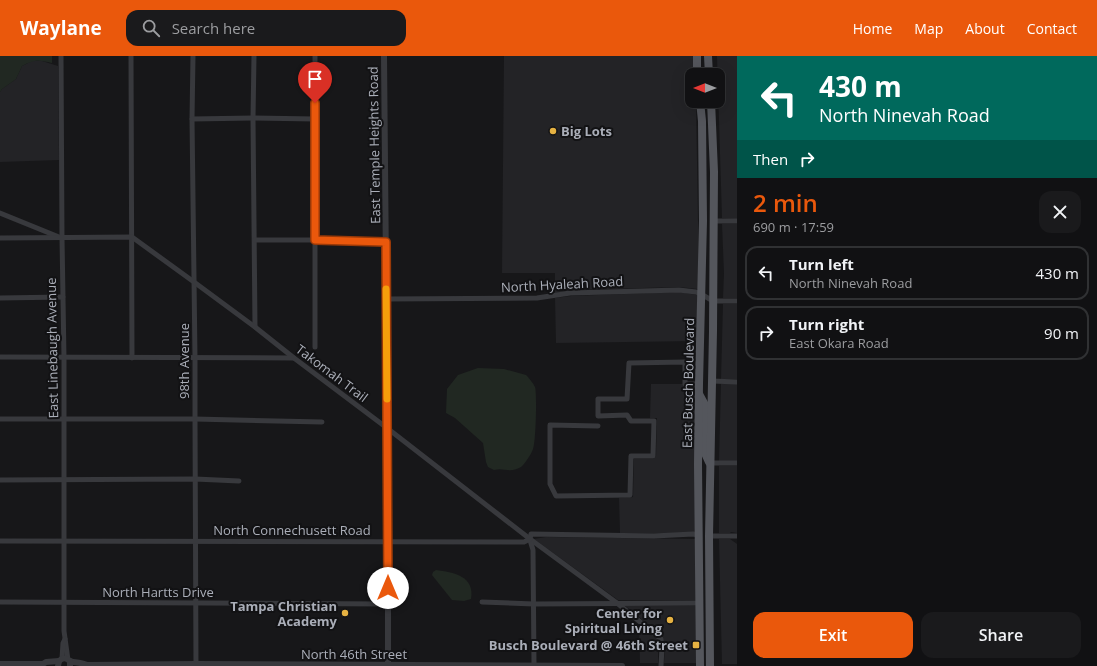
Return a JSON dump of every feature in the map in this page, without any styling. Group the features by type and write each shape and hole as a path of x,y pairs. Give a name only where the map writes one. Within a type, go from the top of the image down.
{"main road":[{"path":"697,56 697,68"},
{"path":"708,56 709,68"},
{"name":"East Busch Boulevard","path":"700,666 698,464 703,221 701,108"},
{"name":"East Busch Boulevard","path":"710,666 709,536 714,221 711,108"},
{"path":"702,121 707,136 709,163 714,172"},
{"path":"699,394 705,404 704,451 710,463"},
{"path":"698,464 706,479 706,516 710,524"},
{"path":"698,535 704,542 706,549 706,582 710,589"}],"street":[{"name":"East Linebaugh Avenue","path":"61,56 65,662"},
{"path":"131,56 132,358"},
{"name":"98th Avenue","path":"193,56 192,119 196,358 196,665"},
{"path":"254,56 253,118 255,327"},
{"path":"315,56 315,347"},
{"name":"East Temple Heights Road","path":"384,56 388,666"},
{"path":"192,119 315,119"},
{"path":"0,213 62,238"},
{"path":"714,221 737,222"},
{"path":"0,238 132,237"},
{"name":"Takomah Trail","path":"132,237 255,327 530,539 617,603 661,639 661,666"},
{"path":"255,240 386,242"},
{"name":"North Hyaleah Road","path":"386,299 537,298 570,293 679,290 692,291 713,301"},
{"path":"0,298 63,297"},
{"path":"713,301 737,301"},
{"path":"0,357 294,358"},
{"path":"598,426 550,425 550,484 556,496 630,495 631,456 653,456 654,421 631,421 627,415 598,416 598,399 627,399 629,363 685,362 685,384 699,384"},
{"path":"712,381 737,382"},
{"path":"0,419 195,419 322,422"},
{"path":"710,463 737,463"},
{"path":"0,480 195,479 239,481"},
{"name":"North Connechusett Road","path":"0,541 524,542 530,539 531,534 654,536 698,535"},
{"path":"709,536 734,536 737,540"},
{"path":"530,539 534,550 534,665"},
{"name":"North Hartts Drive","path":"0,602 388,604"},
{"path":"482,602 534,604 699,603"},
{"name":"North 46th Street","path":"0,664 47,666 46,662 65,662 83,663 85,665 622,666"}],"shaded area":[{"path":"0,56 52,56 52,63 37,61 30,62 22,66 16,79 0,92"},
{"path":"504,56 694,56 694,68 685,68 685,108 696,108 698,289 679,287 570,290 555,293 555,273 502,273"},
{"path":"717,56 737,56 737,219 722,218 719,108 725,108 725,68 717,68"},
{"path":"32,61 42,61 58,66 59,160 0,162 0,92 16,79 22,66"},
{"path":"722,224 737,224 737,298 723,298 724,273"},
{"path":"679,292 698,295 697,341 556,343 555,298 571,296"},
{"path":"723,304 737,304 737,379 721,379"},
{"path":"478,368 504,369 526,375 535,387 536,418 534,445 526,461 517,469 494,470 488,467 483,443 455,418 446,413 447,389 458,375"},
{"path":"651,384 683,384 696,386 695,534 620,533 619,498 633,497 634,459 653,459 656,456 657,418 650,418"},
{"path":"721,384 737,384 737,461 719,461"},
{"path":"719,466 737,466 737,533 719,533"},
{"path":"546,537 695,539 696,600 618,600 534,539"},
{"path":"719,539 730,539 737,544 737,664 722,664"},
{"path":"436,570 456,574 466,580 470,585 471,599 464,601 452,600 432,575"},
{"path":"625,606 696,606 696,663 664,663 665,647 663,637"},
{"path":"639,625 658,640 658,663 640,663"}],"slow traffic":[{"path":"386,289 387,399"}],"place":[{"name":"Big Lots","path":"553,131"},
{"name":"Tampa Christian Academy","path":"345,613"},
{"name":"Center for Spiritual Living","path":"670,620"},
{"name":"Busch Boulevard @ 46th Street","path":"696,645"}],"route":[{"path":"315,103 315,240 386,242 388,588"}]}
